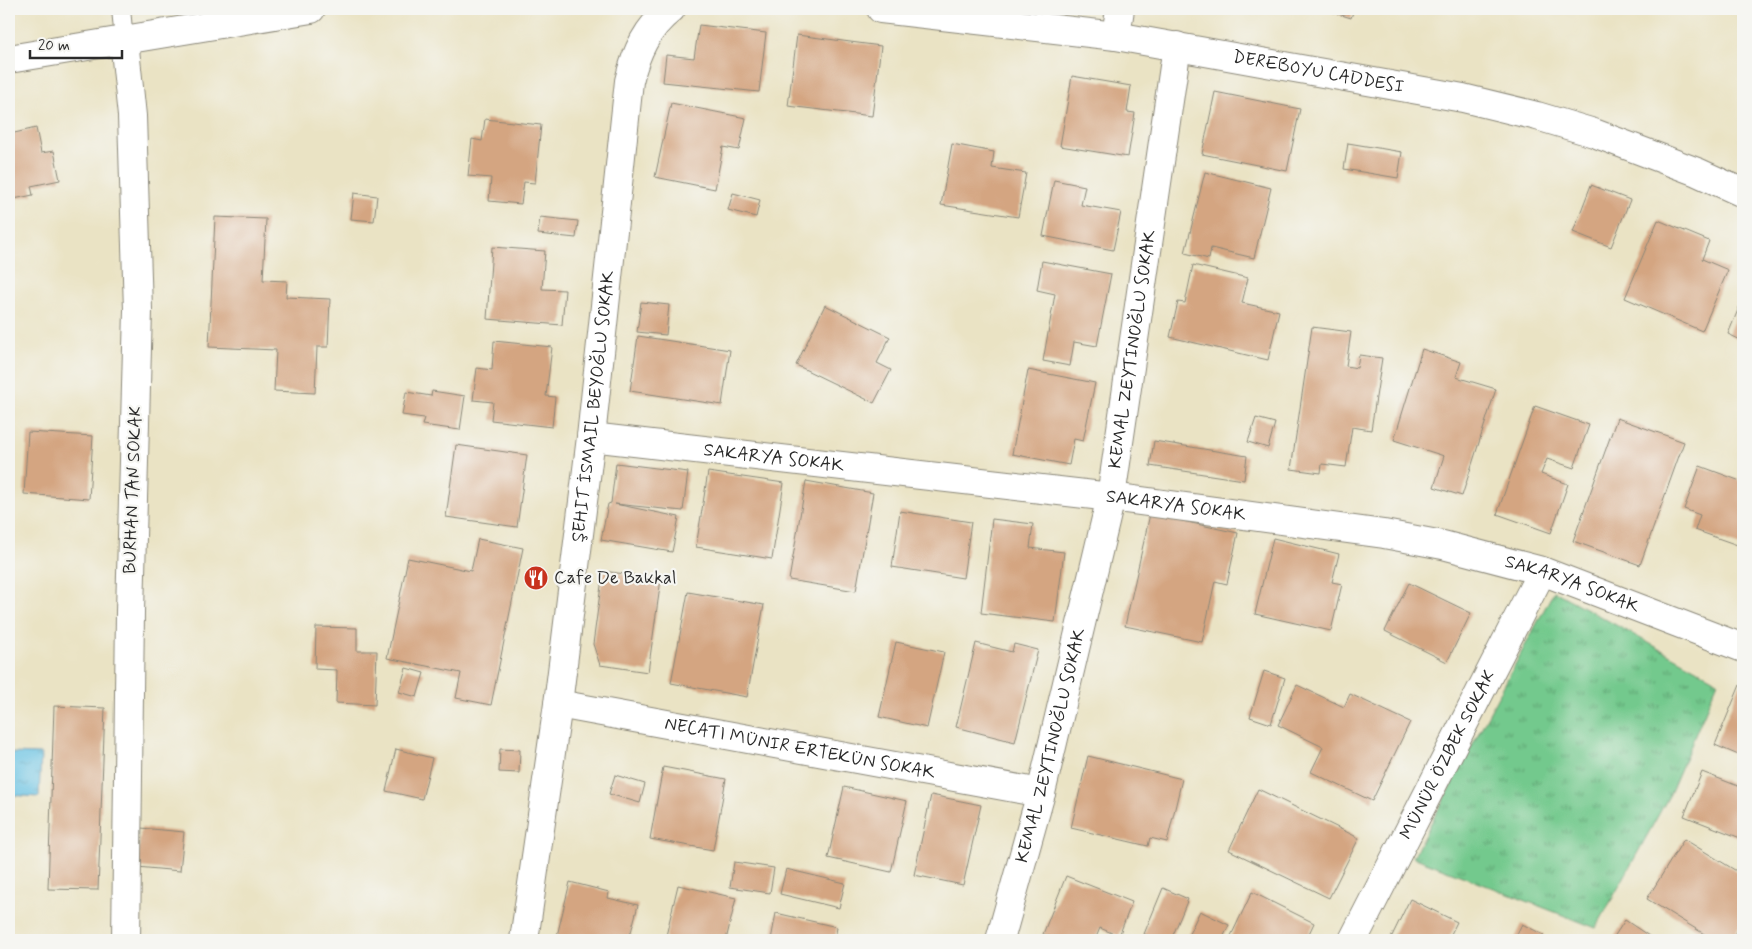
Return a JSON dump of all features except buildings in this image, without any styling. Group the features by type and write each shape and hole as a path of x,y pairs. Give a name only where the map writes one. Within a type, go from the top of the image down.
{"street":[{"path":"9,59 311,9"},
{"name":"ŞEHIT İSMAIL BEYOĞLU SOKAK","path":"524,940 558,704 591,437 629,82 635,58 647,36 662,16 671,9"},
{"name":"DEREBOYU CADDESI","path":"880,9 1116,36 1463,98 1537,116 1594,133 1697,172 1743,193"},
{"path":"1116,36 1120,9"},
{"name":"BURHAN TAN SOKAK","path":"124,40 132,116 138,310 130,612 126,940"},
{"name":"KEMAL ZEYTINOĞLU SOKAK","path":"1000,940 1041,793 1110,497 1177,46"},
{"name":"SAKARYA SOKAK","path":"591,437 1110,497 1384,534 1443,545 1542,571 1743,648"},
{"name":"MÜNÜR ÖZBEK SOKAK","path":"1353,940 1542,571"},
{"name":"NECATI MÜNIR ERTEKÜN SOKAK","path":"558,704 1041,793"}],"lane":[{"path":"121,9 124,40"}],"green space":[{"path":"1554,591 1718,681 1670,794 1596,928 1413,857"}],"water":[{"path":"9,753 41,754 39,797 9,795"}],"place":[{"name":"Cafe De Bakkal","path":"536,578"}]}
